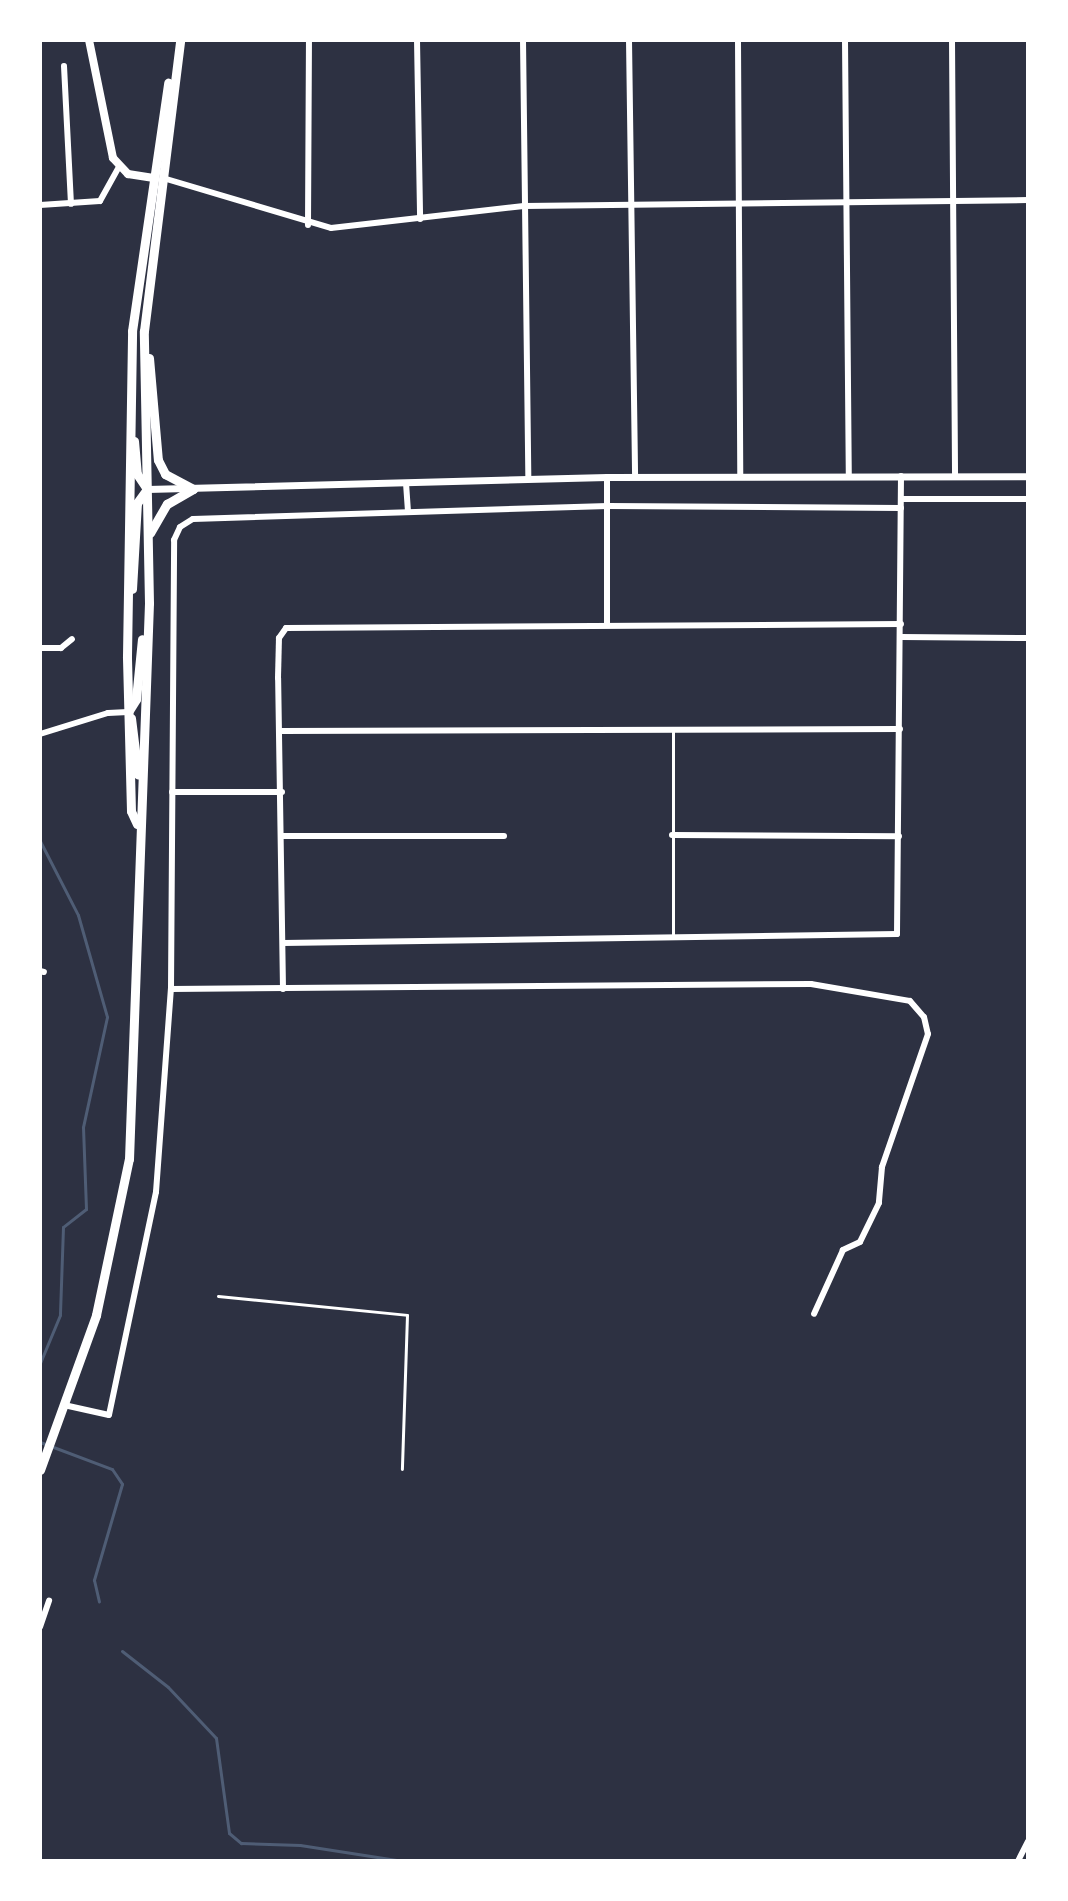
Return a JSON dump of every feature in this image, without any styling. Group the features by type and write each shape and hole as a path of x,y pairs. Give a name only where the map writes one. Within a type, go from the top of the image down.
{"main road":[{"path":"89,40 109,146 119,167 160,178"},
{"path":"137,824 143,812 149,603 144,331 174,40"},
{"path":"40,1470 96,1315 129,1159 136,1063 137,824 131,811 128,712 132,361 180,40"},
{"path":"144,331 158,460 165,474 193,489"},
{"path":"132,361 135,463 147,489"},
{"path":"128,608 137,566 137,503 147,489"},
{"path":"148,536 167,504 193,489"},
{"path":"128,712 136,699 149,603"},
{"path":"128,712 136,733 143,812"}],"street":[{"path":"308,225 309,40"},
{"path":"417,40 420,219"},
{"path":"523,40 528,479"},
{"path":"629,40 635,477"},
{"path":"738,40 740,477"},
{"path":"845,40 849,477"},
{"path":"952,40 955,476"},
{"path":"64,66 71,204"},
{"path":"40,205 100,201 119,167"},
{"path":"160,178 308,225 420,219 524,206 1028,200"},
{"path":"283,943 889,937 899,928 901,476"},
{"path":"147,489 607,477 1028,476"},
{"path":"607,477 607,625"},
{"path":"406,483 408,512"},
{"path":"901,499 1028,499"},
{"path":"64,1405 109,1415 156,1192 171,989 174,540 180,527 193,519 608,506 901,508"},
{"path":"283,989 279,638 294,625 901,624"},
{"path":"901,637 1028,638"},
{"path":"40,648 61,648 72,639"},
{"path":"40,734 108,713 128,712"},
{"path":"282,731 900,729"},
{"path":"172,792 282,792"},
{"path":"672,835 899,836"},
{"path":"282,836 504,836"},
{"path":"171,989 811,984 910,1001 924,1017 928,1034 882,1167 879,1203 860,1242 843,1250 814,1314"},
{"path":"40,1627 49,1601"},
{"path":"1018,1861 1028,1841"}],"lane":[{"path":"673,729 673,937"},
{"path":"218,1296 407,1315 402,1469"}],"waterway":[{"path":"40,841 78,915 107,1017 83,1127 86,1209 63,1227 60,1315 40,1363"},
{"path":"40,1442 112,1469 122,1484 94,1580 99,1601"},
{"path":"122,1651 168,1687 216,1738 229,1833 241,1843 300,1845 403,1861"}]}
